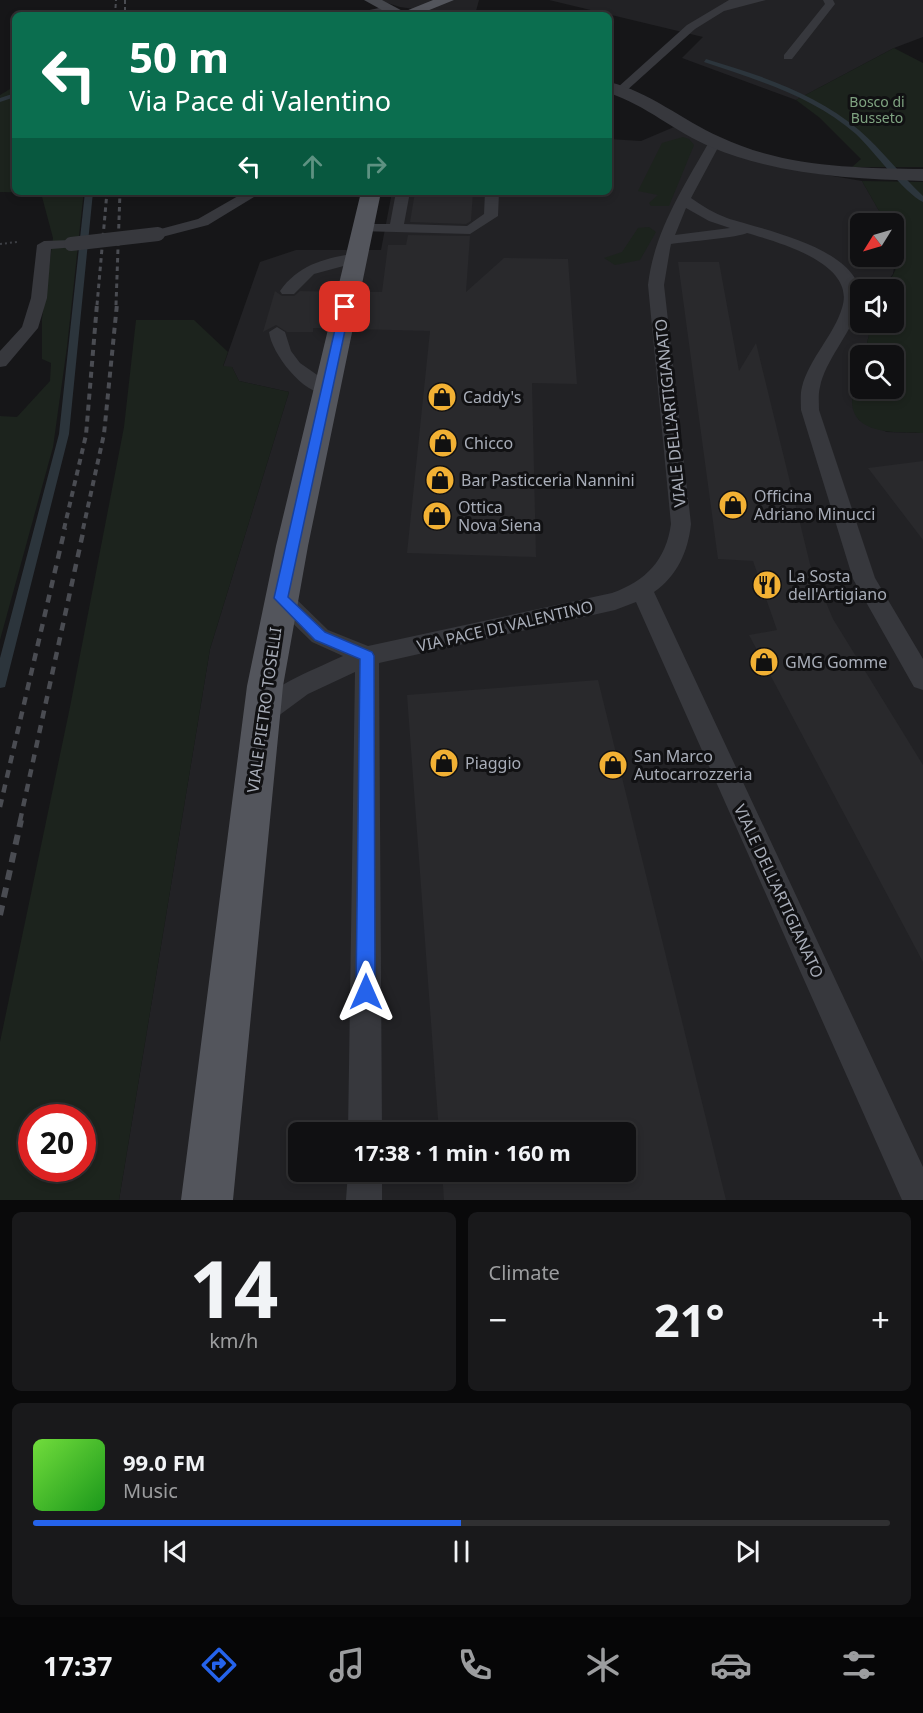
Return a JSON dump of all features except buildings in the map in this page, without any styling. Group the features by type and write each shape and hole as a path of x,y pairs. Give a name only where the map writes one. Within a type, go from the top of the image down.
{"main road":[{"path":"401,12 447,0"},
{"name":"VIALE PIETRO TOSELLI","path":"207,1200 261,715 281,598 370,195"}],"street":[{"path":"363,8 390,12"},
{"path":"615,89 715,142 783,162 873,175 920,175"}],"lane":[{"path":"615,89 691,27 736,0"},
{"path":"717,10 761,0"},
{"path":"788,57 830,4 828,0"},
{"name":"VIALE DELL'ARTIGIANATO","path":"715,142 684,200 657,263 656,285 681,534 670,562 642,591 920,1200"},
{"path":"0,362 30,328 39,298 44,245 159,234 203,222 250,195"},
{"path":"397,224 402,195"},
{"path":"397,224 408,208 410,195"},
{"path":"473,228 477,195"},
{"path":"363,228 397,224 473,228 491,216 492,195"},
{"path":"684,200 721,220 765,232 825,259 845,276 853,290 851,307 812,386 810,410 864,579 923,680"},
{"path":"666,241 704,234 765,232"},
{"path":"288,291 292,283 308,271 357,258"},
{"path":"277,332 278,344 290,362 327,390"},
{"name":"VIA PACE DI VALENTINO","path":"261,715 299,687 367,656 597,606 642,591"},
{"path":"281,598 320,636 367,656 365,1122"},
{"path":"364,1200 365,1182"}],"shaded area":[{"path":"378,0 479,0 477,12 434,12 400,7"},
{"path":"549,0 923,0 923,37 894,48 796,100 682,58 703,37 612,15 612,12 599,12"},
{"path":"674,127 726,151 797,170 862,181 880,213 850,213 850,267 894,267 889,279 850,279 850,333 870,333 866,345 850,345 850,399 853,399 859,420 887,432 923,433 923,1200 119,1200 210,649 289,392 239,381 232,367 223,367 260,262 296,250 381,250 391,195 612,195 612,139 641,141"}],"green space":[{"name":"Bosco di Busseto","path":"894,48 923,63 923,167 852,167 861,159 820,118 796,100"},
{"path":"12,88 12,192 0,192 0,95"},
{"path":"683,137 689,139 694,145 669,206 651,206 649,203 658,195 638,191 662,143"},
{"path":"862,181 923,182 923,433 891,432 869,427 855,414 852,403 853,399 904,399 904,345 866,345 870,333 904,333 904,279 890,279 896,267 904,267 904,213 880,213"},
{"path":"42,195 83,195 67,347 53,447 0,640 0,416 17,417 50,381 51,363 42,359 42,319 53,238"},
{"path":"649,227 656,232 640,260 615,265 604,258 622,252 638,228"},
{"path":"136,320 194,320 228,352 223,366 232,367 239,381 289,392 210,649 119,1200 0,1200 0,1042 70,707 124,427"}],"waterway":[{"path":"706,61 780,86 832,113 868,142 923,200"},
{"path":"0,100 12,96"},
{"path":"0,683 64,434 89,195"}],"railway":[{"path":"115,12 116,0"},
{"path":"125,0 125,12"},
{"path":"97,305 107,195"},
{"path":"116,305 120,195"},
{"path":"64,529 86,435 97,304"},
{"path":"83,529 104,434 117,304"},
{"path":"0,807 65,528"},
{"path":"20,821 84,528"},
{"path":"0,915 21,820"}],"place":[{"name":"Caddy's","path":"442,397"},
{"name":"Chicco","path":"443,443"},
{"name":"Bar Pasticceria Nannini","path":"440,480"},
{"name":"Officina Adriano Minucci","path":"733,505"},
{"name":"Ottica Nova Siena","path":"437,516"},
{"name":"La Sosta dell'Artigiano","path":"767,585"},
{"name":"GMG Gomme","path":"764,662"},
{"name":"Piaggio","path":"444,763"},
{"name":"San Marco Autocarrozzeria","path":"613,765"}],"route":[{"path":"345,307 281,598 320,636 367,656 366,992"}]}
